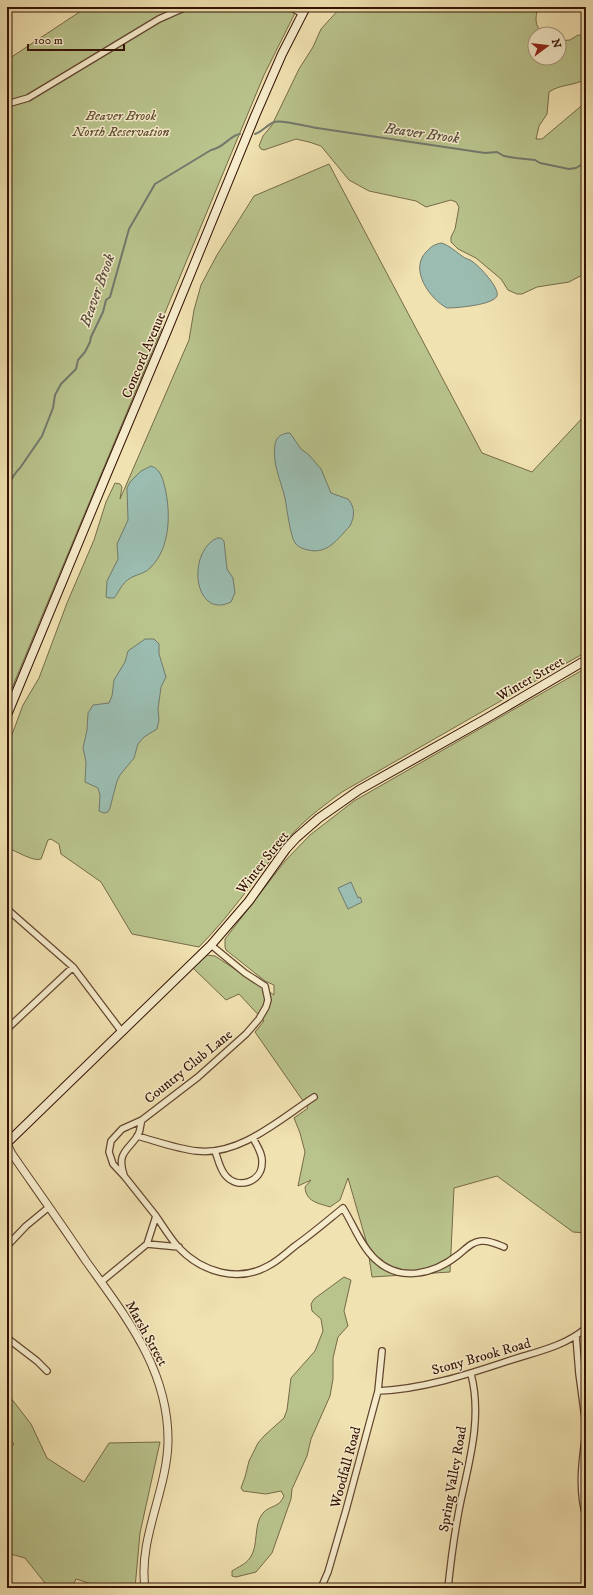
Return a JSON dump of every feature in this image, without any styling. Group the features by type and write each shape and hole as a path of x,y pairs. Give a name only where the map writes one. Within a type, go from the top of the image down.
{"main road":[{"name":"Concord Avenue","path":"7,715 255,116 282,54 305,9"},
{"name":"Winter Street","path":"7,1143 211,945 249,901 277,861 296,838 333,807 359,790 586,660"}],"street":[{"path":"7,104 28,98 159,19 186,7"},
{"path":"290,7 305,9"},
{"path":"7,909 73,967 122,1032"},
{"name":"Country Club Lane","path":"211,945 245,973 265,986 268,1000 266,1007 259,1019 246,1034 208,1069 142,1120 128,1126 118,1133 109,1146 110,1161 125,1177 179,1247 201,1264 218,1272 237,1274 254,1272 275,1261 316,1231 343,1208 367,1250 376,1260 391,1270 406,1273 427,1272 443,1266 469,1246 483,1240 504,1247"},
{"path":"7,1029 73,967"},
{"path":"137,1136 195,1151 215,1151 235,1146 253,1138 314,1098"},
{"name":"Country Club Lane","path":"125,1177 122,1165 123,1155 125,1150 137,1136 142,1120"},
{"path":"215,1151 221,1169 227,1178 240,1183 250,1182 258,1175 262,1166 261,1155 253,1138"},
{"name":"Marsh Street","path":"7,1143 12,1154 101,1282 143,1347 159,1384 166,1409 168,1431 166,1461 146,1552 144,1569 145,1588"},
{"path":"7,1246 26,1226 49,1207"},
{"path":"101,1282 147,1244 156,1216"},
{"path":"147,1244 179,1247"},
{"name":"Stony Brook Road","path":"378,1391 412,1388 471,1374 545,1350 576,1336 586,1328"},
{"path":"576,1336 579,1374 586,1426"},
{"path":"7,1338 47,1371"},
{"name":"Woodfall Road","path":"321,1588 328,1572 346,1510 378,1391 382,1351"},
{"name":"Spring Valley Road","path":"448,1588 455,1533 474,1437 476,1408 474,1385 471,1374"},
{"path":"586,1432 581,1479 581,1495 586,1517"}],"green space":[{"name":"Beaver Brook North Reservation","path":"87,7 298,7 264,75 159,327 162,328 7,700 7,60"},
{"path":"341,7 538,7 536,15 537,26 527,26 527,66 567,66 567,40 578,35 586,36 586,79 577,83 553,89 549,92 547,114 539,126 536,139 542,139 586,102 586,273 569,282 537,287 522,294 517,294 508,290 501,279 476,258 458,249 451,242 459,207 456,202 451,200 426,207 416,201 369,191 349,180 321,146 309,142 296,139 264,150 261,149 259,146 263,136 272,125 299,69 313,47 321,29"},
{"path":"329,164 482,453 532,472 586,414 586,652 342,792 306,820 295,831 224,919 199,947 132,934 101,882 61,854 59,844 51,839 48,840 41,859 38,860 29,858 7,848 7,748 23,705 39,678 67,603 94,540 106,502 115,483 120,484 122,487 120,499 189,340 194,310 201,285 217,255 254,196"},
{"path":"586,668 586,1233 573,1232 497,1176 454,1188 450,1272 372,1277 367,1244 348,1178 340,1200 330,1207 310,1199 305,1187 311,1180 298,1186 305,1152 294,1118 308,1108 255,1032 264,1021 239,994 226,1000 193,968 206,955 215,956 274,995 274,985 265,981 226,950 225,939 285,861 310,835 354,801"},
{"path":"344,1277 351,1280 344,1311 348,1326 338,1337 333,1358 333,1379 330,1396 311,1439 307,1456 292,1489 291,1499 272,1553 256,1572 236,1577 232,1576 232,1571 246,1562 253,1553 258,1523 263,1513 280,1503 284,1496 281,1491 266,1494 243,1491 241,1488 249,1461 258,1443 284,1418 287,1410 291,1378 315,1351 323,1331 321,1319 312,1311 311,1304 314,1299"},
{"path":"7,1393 31,1424 47,1458 84,1482 109,1443 160,1442 140,1533 135,1588 104,1588 76,1579 72,1588 49,1588 25,1558 7,1553 7,1449 14,1444 7,1435"}],"water":[{"path":"442,243 463,257 472,261 484,272 497,292 497,296 494,299 482,304 447,308 434,298 428,291 421,275 421,259 433,246"},
{"path":"290,433 301,449 309,455 321,469 331,493 348,499 353,508 353,519 350,526 337,540 327,548 321,550 306,550 298,546 293,539 274,452 277,438"},
{"path":"151,466 159,472 162,478 167,498 168,519 165,541 162,550 151,567 146,571 132,577 122,585 114,598 109,598 106,597 107,581 118,559 117,544 128,520 127,488 130,482 141,471"},
{"path":"217,538 221,538 224,541 227,569 233,578 235,593 231,602 219,605 209,602 202,594 198,582 198,570 201,557 207,546"},
{"path":"145,639 154,639 159,644 159,654 166,677 161,687 157,729 144,737 138,744 134,758 117,781 110,808 108,812 104,813 99,811 100,795 98,788 85,782 86,762 83,748 87,730 88,713 93,705 109,703 112,696 114,680 125,662 128,651"},
{"path":"351,882 358,898 360,897 362,902 348,909 338,888"}],"waterway":[{"name":"Beaver Brook","path":"255,134 278,121 485,153 497,152 504,156 535,160 540,163 569,169 576,168 586,162"},
{"name":"Beaver Brook","path":"7,486 42,436 53,408 55,395 61,384 76,369 78,360 85,352 90,342 103,312 106,300 110,297 129,229 155,184 240,134"}]}
